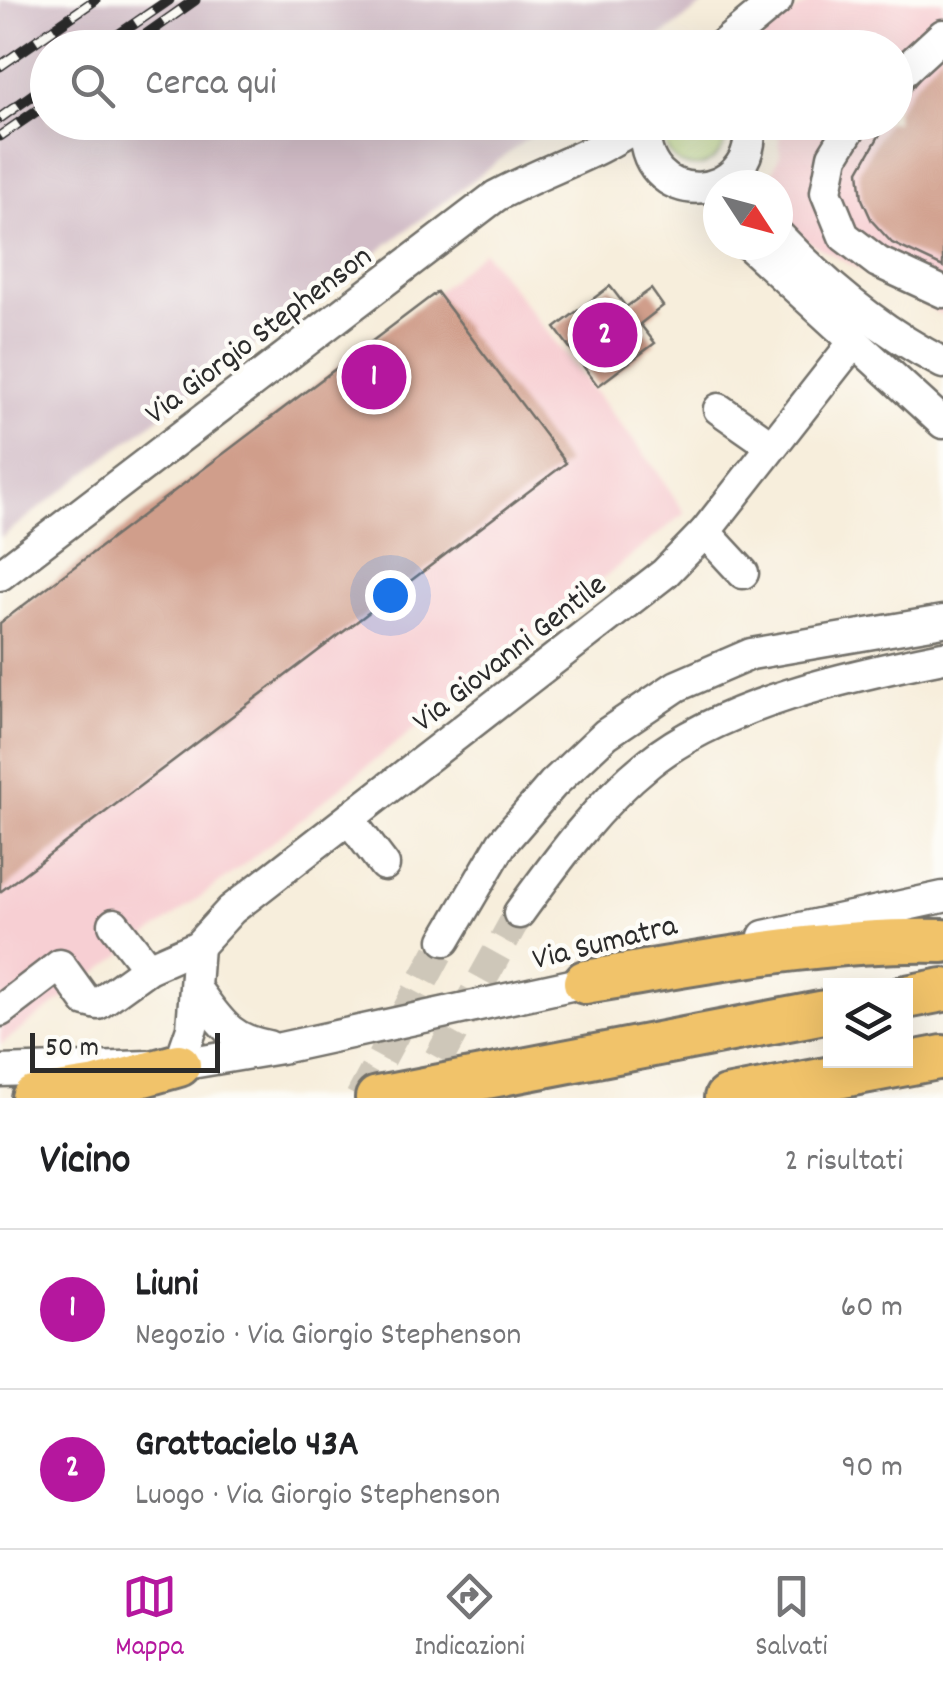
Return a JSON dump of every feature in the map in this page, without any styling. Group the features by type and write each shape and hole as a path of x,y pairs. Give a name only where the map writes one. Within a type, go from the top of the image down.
{"highway":[{"path":"584,982 825,946 880,940 943,941"},
{"path":"913,996 943,990"},
{"path":"377,1098 823,1012"},
{"path":"726,1098 943,1057"},
{"path":"32,1098 97,1088 179,1065"}],"street":[{"path":"741,30 777,0"},
{"path":"913,62 943,35"},
{"name":"Via Giorgio Stephenson","path":"0,575 467,217 522,182 568,166 613,140"},
{"path":"644,140 652,165 669,181 694,190 703,198"},
{"path":"749,170 750,140"},
{"path":"843,140 833,156 826,192 844,236 878,262 943,292"},
{"name":"Via Giorgio Stephenson","path":"568,166 620,162 652,165"},
{"path":"694,190 703,188"},
{"path":"813,272 844,236"},
{"path":"793,251 873,322 943,363"},
{"path":"765,260 943,423"},
{"name":"Via Giovanni Gentile","path":"0,1011 68,977 89,1003 98,1004 148,968 198,946 231,910 665,573 706,532 854,342"},
{"path":"719,409 772,446"},
{"path":"706,532 744,573"},
{"path":"445,940 502,843 553,784 606,734 677,686 750,654 943,621"},
{"path":"519,913 600,809 651,762 711,724 758,704 943,657"},
{"path":"348,819 384,866"},
{"name":"Via Sumatra","path":"179,1065 281,1048 584,982 773,933 943,898"},
{"path":"114,924 148,968"},
{"path":"0,1071 179,1065 192,1028 198,946"},
{"path":"197,991 237,1038 281,1048"}],"shaded area":[{"path":"0,0 710,0 670,30 30,30 30,140 526,140 0,538"},
{"path":"815,0 943,0 943,315 807,241 793,229 793,170 774,170 780,155 780,140 913,140 913,30 767,30"},
{"path":"483,251 652,464 685,513 242,866 0,1045 0,623 437,292"}],"green space":[{"path":"665,140 723,140 724,146 716,158 693,166 680,164"}],"building":[{"path":"943,52 943,267 892,243 872,221 862,199 859,171 877,140 913,140 914,85"},
{"path":"610,286 626,307 651,289 663,306 640,324 655,343 598,386 555,328"},
{"path":"437,292 566,463 0,892 0,623"}],"tunnel":[{"path":"417,1098 519,913"},
{"path":"360,1098 445,940"}],"railway":[{"path":"52,30 95,0"},
{"path":"125,30 169,0"},
{"path":"152,30 195,0"},
{"path":"0,66 30,45"},
{"path":"0,118 30,97"},
{"path":"0,136 30,115"}],"place":[{"name":"Grattacielo 43A","path":"605,335"},
{"name":"Liuni","path":"374,377"}]}
